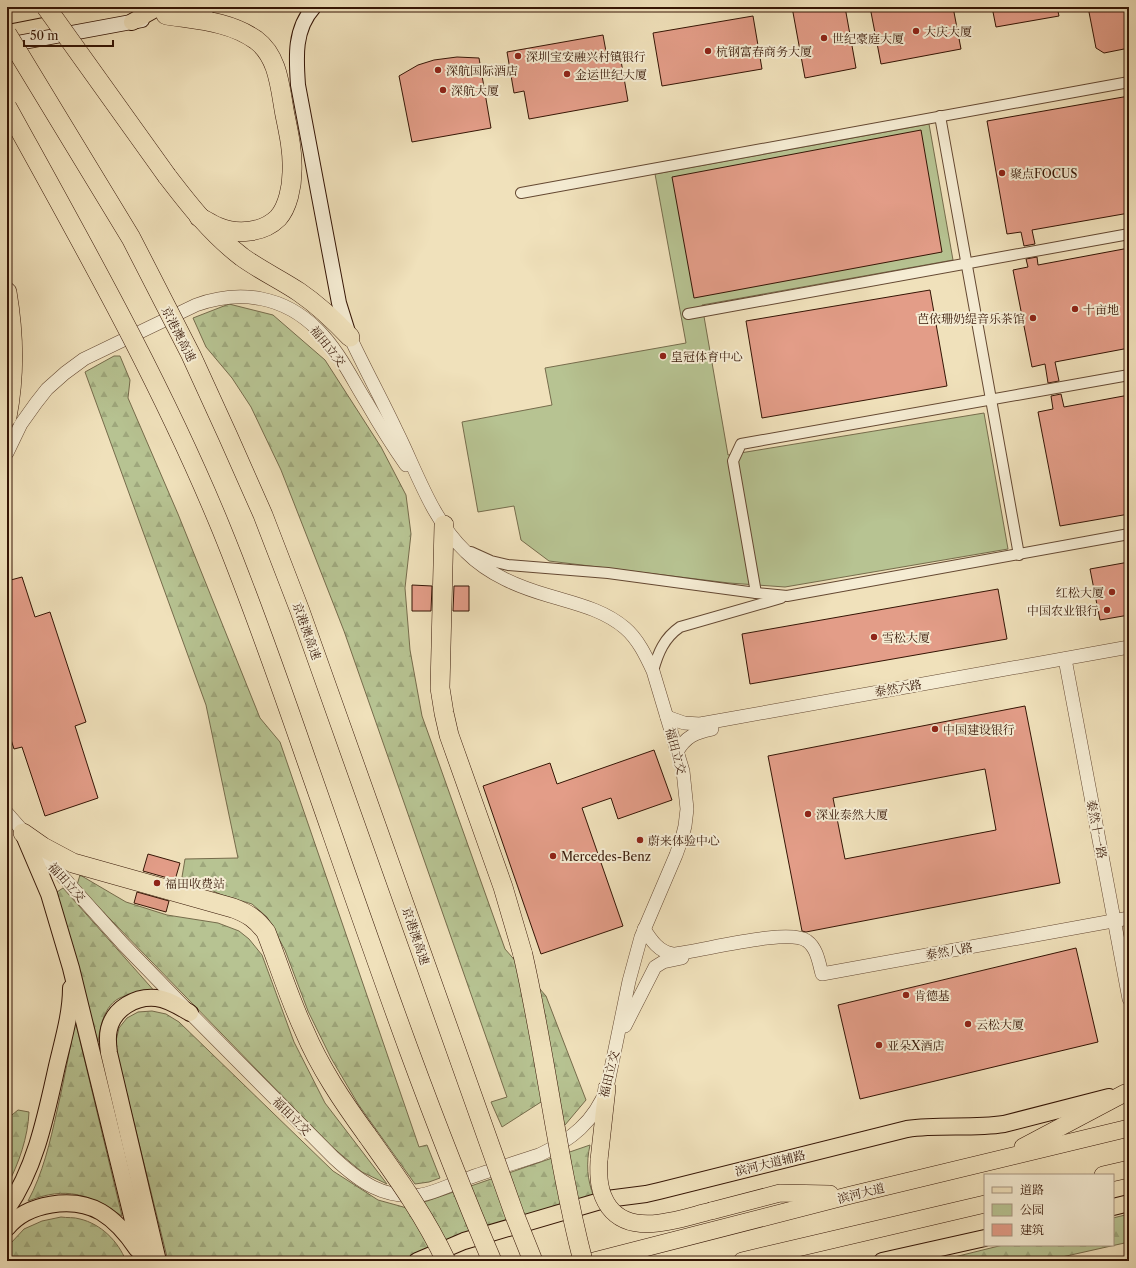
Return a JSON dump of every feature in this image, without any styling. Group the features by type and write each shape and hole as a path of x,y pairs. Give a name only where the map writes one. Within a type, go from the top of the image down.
{"highway":[{"path":"46,7 167,176 199,217 225,243 243,258 300,292 334,319 350,337"},
{"path":"162,11 220,23 240,31 257,41 269,54 276,68 280,86 291,149 292,172 290,189 285,205 278,217 266,226 253,231 237,231 219,227 199,217"},
{"name":"京港澳高速","path":"7,34 131,238 191,355 263,515 300,611 515,1216 533,1261"},
{"path":"7,106 107,290 152,377 186,445 221,528 255,615 419,1079 463,1193 492,1261"},
{"path":"7,292 11,322 13,363 7,417"},
{"path":"444,526 440,688 444,713 449,735 503,887 523,955 531,990 566,1185 583,1261"},
{"path":"24,833 43,847 73,862 233,908 248,914 258,922 266,932 303,1029 314,1052 345,1104 410,1197 446,1261"},
{"path":"607,1088 598,1175 602,1194 613,1212 622,1219 632,1223 656,1224 780,1193 851,1195"},
{"path":"999,1159 1127,1092"},
{"name":"滨河大道","path":"594,1261 851,1195 1129,1128"},
{"path":"1107,1174 1129,1168"},
{"path":"742,1261 984,1204"},
{"path":"962,1210 984,1212"}],"main road":[{"path":"7,16 53,7"},
{"path":"7,46 132,22 162,11 208,7"},
{"path":"314,7 304,22 299,35 297,63 298,85 339,303 350,337"},
{"path":"24,833 49,894 71,968 150,1257"},
{"path":"7,1209 17,1194 23,1181 44,1120 68,1020 71,991 71,968"},
{"path":"150,1257 109,1054 109,1029 113,1018 120,1009 131,1002 143,999 157,998 170,1002 190,1013"},
{"name":"滨河大道辅路","path":"417,1261 464,1241 607,1199 646,1194 907,1128 928,1126 992,1126 1127,1092"},
{"path":"8,1226 26,1212 40,1206 58,1203 78,1204 99,1211 115,1222 131,1240 150,1257"},
{"path":"1114,1207 1129,1203"},
{"path":"882,1261 984,1238"}],"street":[{"path":"521,193 1129,82"},
{"path":"940,116 1019,555"},
{"path":"688,314 1129,234"},
{"name":"福田立交","path":"7,453 21,424 47,389 84,359 196,305 210,300 229,296 251,297 269,300 286,307 303,316 319,331 342,362 386,437 428,498 444,526 456,541 474,559 490,571 508,581 536,592 586,607 613,619 626,629 637,642 647,657 653,671 667,717 683,771 687,809 685,826 678,849 644,929 634,959 607,1088 602,1102 595,1114 556,1147 539,1155 422,1196 399,1195 377,1190 352,1175 190,1013 97,915 7,813"},
{"name":"福田立交","path":"350,337 397,431 428,498"},
{"path":"756,593 733,461 741,444 1129,375"},
{"path":"653,671 661,648 673,632 680,627 787,596 1129,534"},
{"path":"456,541 490,561 504,565 608,573 787,596"},
{"name":"泰然六路","path":"677,752 687,738 704,730 1065,662 1129,648"},
{"name":"泰然六路","path":"667,717 684,723 700,724 1065,662 1129,654"},
{"name":"泰然十一路","path":"1065,662 1129,999"},
{"name":"泰然八路","path":"644,929 659,948 673,954 782,936 801,937 811,945 816,953 822,974 1129,918"},
{"path":"618,1040 653,970 660,963 669,960 782,940 791,936"}],"green space":[{"name":"皇冠体育中心","path":"929,124 953,260 702,305 728,455 984,413 1008,549 785,587 729,583 549,561 521,540 514,506 478,512 462,422 552,405 545,368 686,343 655,174"},
{"path":"229,304 273,315 325,360 381,447 406,495 411,534 405,588 410,650 422,716 505,949 546,996 586,1100 565,1125 541,1102 502,1127 491,1102 507,1097 344,631 281,470 251,407 232,378 206,347 193,318"},
{"path":"114,356 120,356 130,380 128,398 178,514 260,718 280,742 419,1147 427,1145 440,1178 429,1182 415,1184 358,1104 331,1058 308,1011 285,950 267,917 252,904 222,895 182,877 185,859 238,858 206,705 85,372"},
{"path":"80,875 126,902 167,915 218,923 239,931 249,939 262,955 294,1042 325,1103 387,1184 362,1172 331,1146 77,885"},
{"path":"63,888 157,994 131,995 116,1000 110,1005 103,1019 98,1042 54,894"},
{"path":"152,1011 166,1014 179,1022 333,1171 378,1200 407,1208 590,1145 588,1171 594,1197 459,1235 401,1261 168,1261 117,1054 116,1041 119,1028 127,1018 138,1012"},
{"path":"75,1020 122,1216 98,1202 66,1193 42,1196 28,1201 38,1179 49,1146"},
{"path":"18,1110 29,1112 27,1131 22,1150 7,1186 7,1119"},
{"path":"1129,1214 1129,1242 1114,1245 1114,1218"},
{"path":"61,1217 88,1221 102,1229 113,1240 126,1261 7,1261 7,1249 24,1229 42,1221"},
{"path":"999,1246 1111,1246 1044,1261 938,1261"}],"building":[{"name":"世纪豪庭大厦","path":"792,7 845,7 856,68 805,78"},
{"name":"大庆大厦","path":"870,7 953,7 961,49 881,64"},
{"path":"992,7 1057,7 1059,16 996,27"},
{"path":"1088,7 1129,7 1129,48 1104,53 1096,48"},
{"name":"杭钢富春商务大厦","path":"753,16 762,69 662,86 653,33"},
{"name":"金运世纪大厦","path":"603,35 607,57 620,55 628,101 529,119 524,91 514,93 507,52"},
{"name":"深航大厦","path":"457,57 479,58 491,128 412,142 399,76 418,65 434,60"},
{"path":"1129,96 1129,213 1032,230 1035,244 1024,246 1021,232 1007,234 987,121"},
{"path":"921,130 942,252 694,298 672,177"},
{"name":"十亩地","path":"1129,248 1129,348 1055,362 1059,381 1048,383 1045,364 1032,367 1013,270 1028,267 1026,259 1037,257 1038,265"},
{"path":"930,290 947,386 762,418 746,321"},
{"path":"1061,394 1064,407 1129,395 1129,514 1060,526 1038,412 1053,409 1051,396"},
{"name":"红松大厦","path":"1129,562 1129,615 1100,620 1090,569"},
{"path":"22,577 35,617 50,612 86,722 75,726 98,798 45,816 22,747 14,749 7,727 7,581"},
{"path":"412,585 432,586 431,611 412,611"},
{"path":"454,586 469,586 469,611 453,611"},
{"name":"雪松大厦","path":"998,589 1007,639 750,684 742,634"},
{"name":"深业泰然大厦","path":"1025,706 1060,883 806,932 802,931 768,756","holes":["985,769 996,830 845,859 833,798"]},
{"name":"Mercedes-Benz","path":"654,750 672,800 618,819 611,798 582,808 623,926 541,954 483,786 550,763 557,784"},
{"path":"148,854 180,863 175,880 143,871"},
{"path":"137,892 169,901 166,912 134,903"},
{"name":"云松大厦","path":"1076,948 1098,1042 860,1099 838,1005"}],"place":[{"name":"大庆大厦","path":"916,31"},
{"name":"世纪豪庭大厦","path":"824,38"},
{"name":"杭钢富春商务大厦","path":"708,51"},
{"name":"深圳宝安融兴村镇银行","path":"518,56"},
{"name":"深航国际酒店","path":"438,70"},
{"name":"金运世纪大厦","path":"567,74"},
{"name":"深航大厦","path":"443,90"},
{"name":"聚点FOCUS","path":"1002,173"},
{"name":"十亩地","path":"1075,309"},
{"name":"芭依珊奶缇音乐茶馆","path":"1033,318"},
{"name":"皇冠体育中心","path":"663,356"},
{"name":"红松大厦","path":"1112,592"},
{"name":"中国农业银行","path":"1107,610"},
{"name":"雪松大厦","path":"874,637"},
{"name":"中国建设银行","path":"935,729"},
{"name":"深业泰然大厦","path":"808,814"},
{"name":"蔚来体验中心","path":"640,840"},
{"name":"Mercedes-Benz","path":"553,856"},
{"name":"福田收费站","path":"157,883"},
{"name":"肯德基","path":"906,995"},
{"name":"云松大厦","path":"968,1024"},
{"name":"亚朵X酒店","path":"879,1045"}]}
